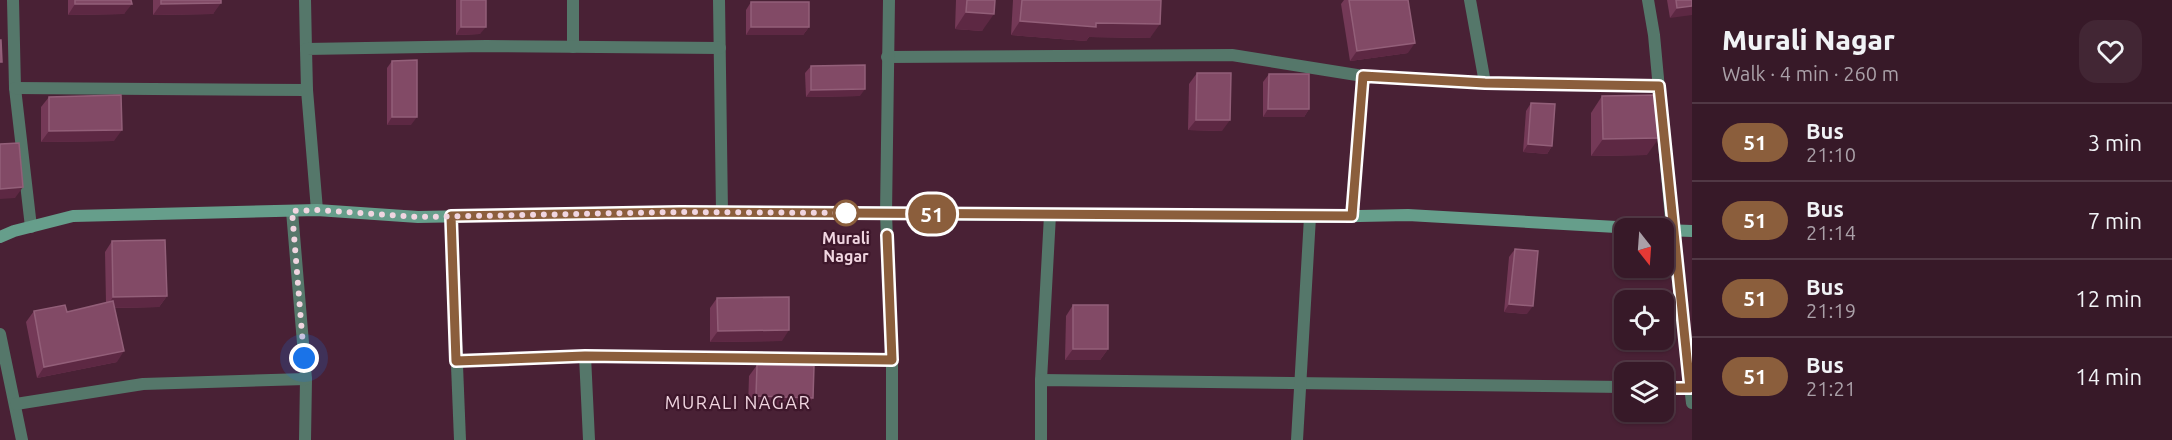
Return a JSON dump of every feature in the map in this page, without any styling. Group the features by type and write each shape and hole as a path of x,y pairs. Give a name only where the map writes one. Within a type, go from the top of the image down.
{"main road":[{"path":"0,237 73,216 317,210 418,217 722,212 1310,217 1408,215 1614,227"},
{"path":"1674,230 1692,231"}],"street":[{"path":"13,0 15,88 31,227"},
{"path":"305,0 307,90 317,210"},
{"path":"573,0 573,47"},
{"path":"719,0 722,212"},
{"path":"889,0 886,214 892,360 892,440"},
{"path":"1470,0 1485,83"},
{"path":"1648,0 1659,86 1667,218"},
{"path":"306,49 720,48"},
{"path":"887,57 1232,55 1363,76 1485,83 1659,86"},
{"path":"1352,216 1363,76"},
{"path":"15,88 307,90"},
{"path":"292,211 306,379 305,440"},
{"path":"1041,440 1041,380 1050,215"},
{"path":"451,216 460,440"},
{"path":"1297,440 1310,217"},
{"path":"1674,273 1692,403"},
{"path":"0,334 6,381 16,404 22,440"},
{"path":"456,361 585,356 892,360"},
{"path":"585,356 589,440"},
{"path":"16,404 143,384 306,379"},
{"path":"1041,380 1614,387"},
{"path":"1674,388 1690,388"}],"building":[{"path":"75,0 131,0 132,4 75,4"},
{"path":"161,0 221,0 221,3 161,4"},
{"path":"461,0 486,0 486,27 461,27"},
{"path":"967,0 995,0 994,14 966,12"},
{"path":"1022,0 1161,0 1160,24 1096,23 1096,27 1020,21"},
{"path":"1349,0 1408,0 1415,43 1357,51"},
{"path":"1676,0 1692,0 1692,6 1677,8"},
{"path":"751,2 809,2 809,27 751,27"},
{"path":"1,40 2,62 0,62"},
{"path":"417,60 417,117 392,117 392,61"},
{"path":"865,65 865,89 811,90 811,66"},
{"path":"1197,73 1231,73 1230,120 1196,120"},
{"path":"1269,74 1309,74 1309,109 1268,109"},
{"path":"121,95 122,130 49,131 49,97"},
{"path":"1658,95 1659,138 1603,139 1602,96"},
{"path":"1531,103 1555,104 1552,146 1528,144"},
{"path":"19,143 23,187 0,189 0,144"},
{"path":"165,240 167,296 113,297 112,241"},
{"path":"1515,249 1538,251 1533,306 1509,304"},
{"path":"789,297 789,330 718,331 717,298"},
{"path":"113,301 124,351 44,367 34,311 65,305 67,312"},
{"path":"1073,305 1108,305 1108,349 1073,349"},
{"path":"757,365 814,366 813,398 756,396"}],"bus line":[{"name":"51","path":"887,235 892,360 585,356 456,361 451,216 680,212 1352,216 1363,76 1485,83 1659,86 1690,388 1674,388"}],"place":[{"name":"Murali Nagar","path":"846,213"}],"district":[{"name":"MURALI NAGAR","path":"738,402"}],"route":[{"path":"304,358 292,211 317,210 418,217 680,212 846,213"}]}
